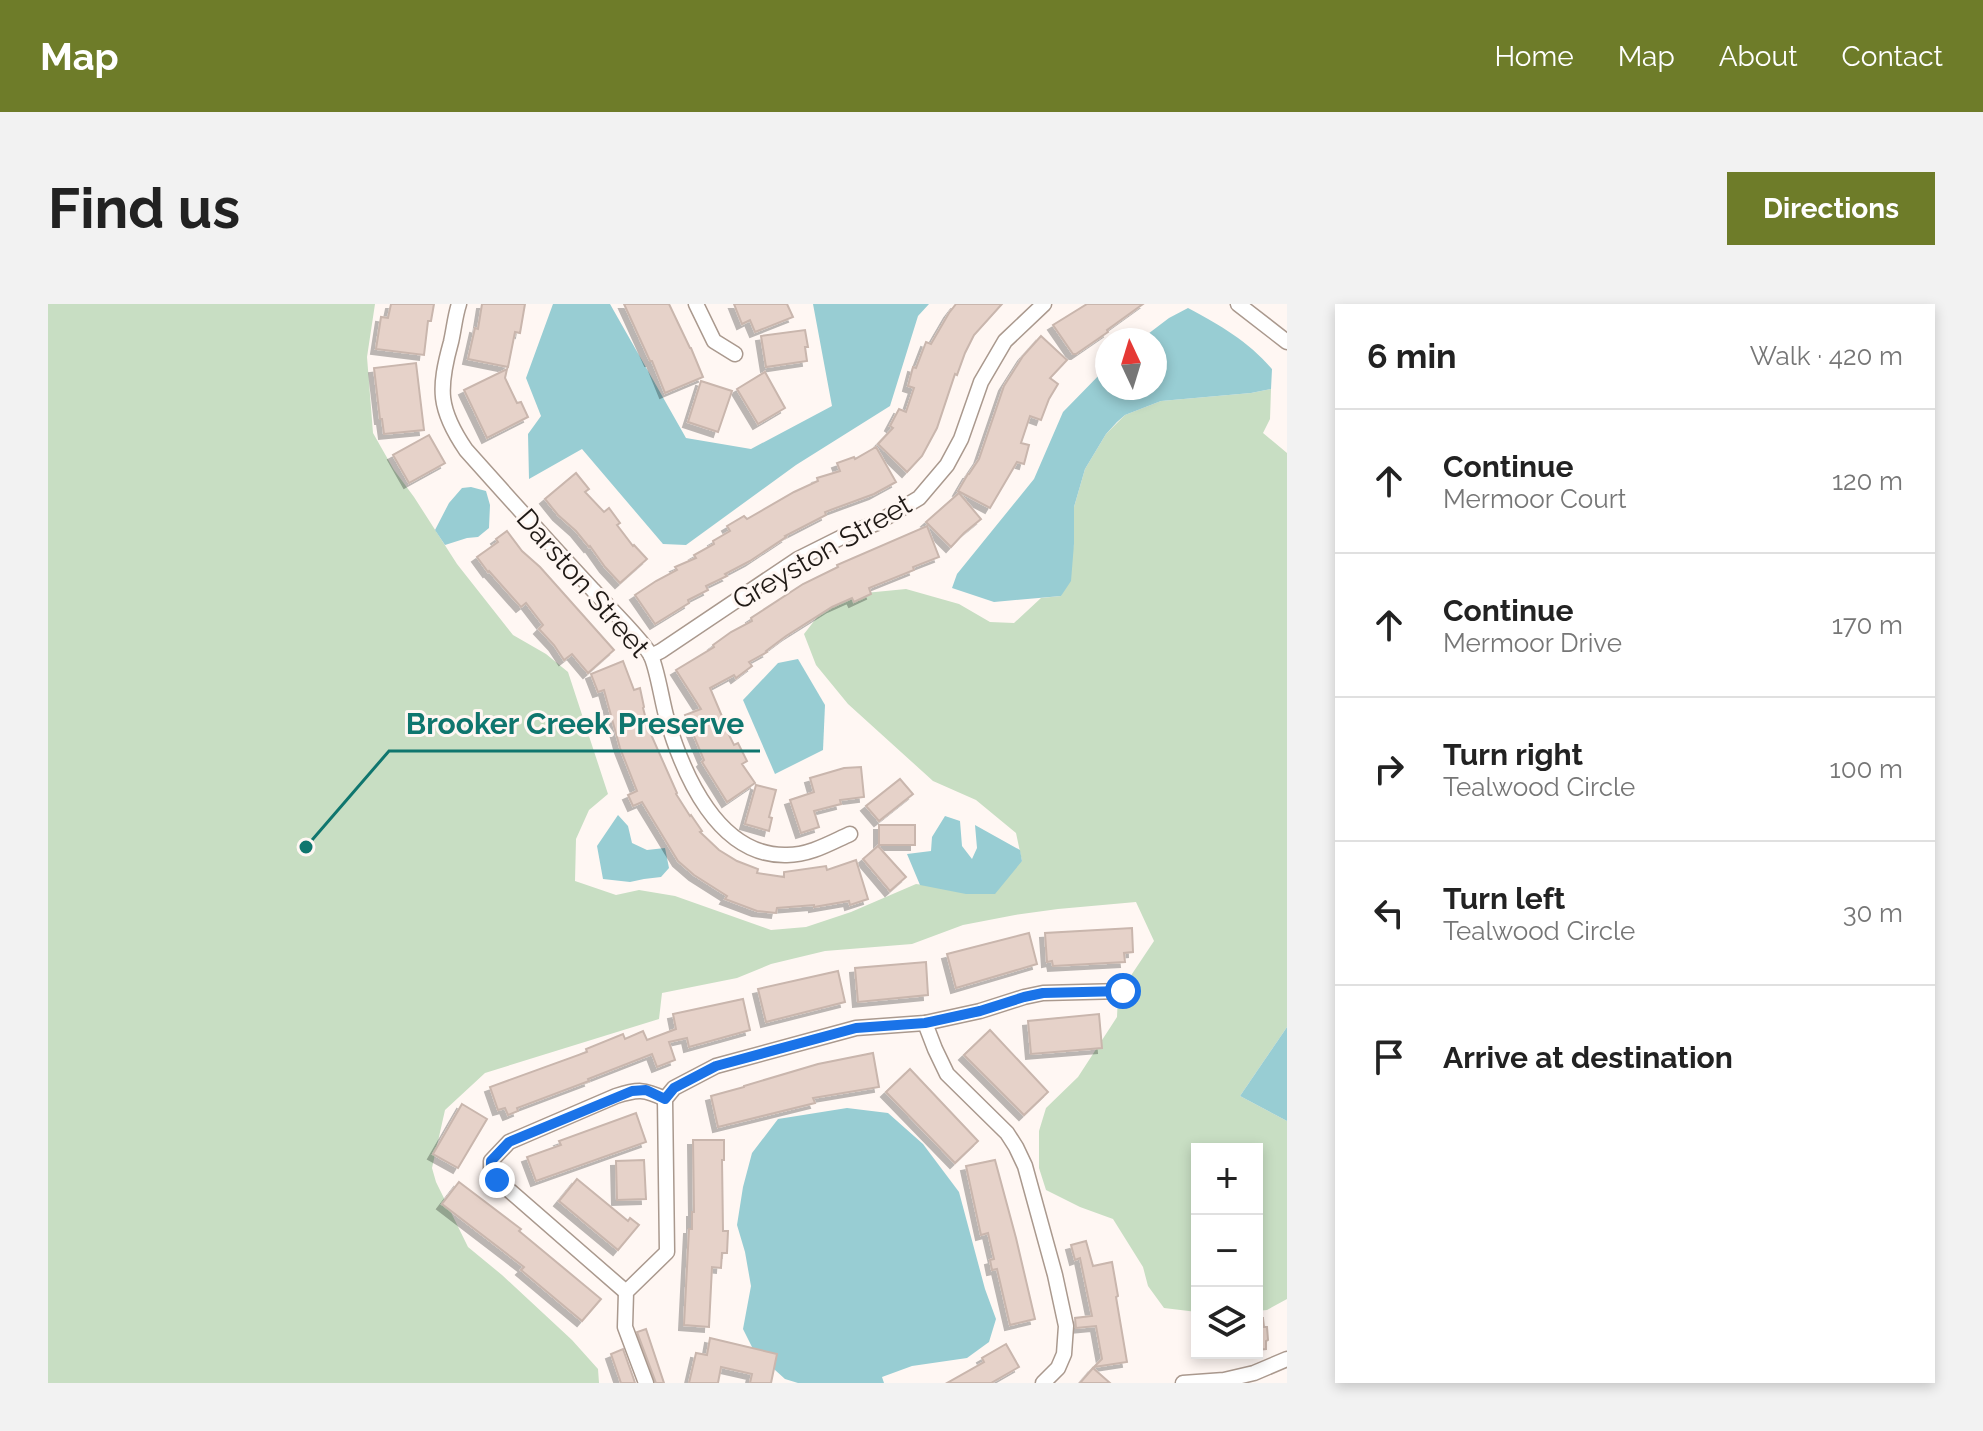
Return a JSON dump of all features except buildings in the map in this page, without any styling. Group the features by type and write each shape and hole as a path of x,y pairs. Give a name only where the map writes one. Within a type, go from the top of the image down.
{"street":[{"name":"Darston Street","path":"459,304 442,379 447,419 453,432 651,656 675,748 717,824 751,848 788,855 813,851 850,834"},
{"path":"696,304 714,341 735,354"},
{"name":"Greyston Street","path":"651,656 798,559 877,523 919,498 947,465 961,439 981,382 1005,341 1044,304"},
{"path":"1238,304 1287,342"},
{"path":"646,1383 625,1327 626,1292 667,1252 665,1099 674,1088 716,1066 856,1028 925,1023 1043,993 1123,991"},
{"path":"925,1023 947,1074 1007,1133 1025,1166 1066,1326 1064,1354 1058,1368 1043,1383"},
{"path":"626,1292 494,1177 491,1161 509,1142 616,1096 646,1090 665,1099"},
{"path":"1183,1383 1224,1380 1254,1373 1287,1359"}],"green space":[{"path":"48,304 375,304 367,357 373,433 457,564 513,635 546,654 568,672 608,794 589,810 576,839 575,881 616,895 639,890 675,896 771,930 806,927 851,912 916,884 931,886 1022,861 1016,833 976,800 933,781 848,704 816,665 804,634 825,607 865,593 906,589 959,604 990,622 1014,623 1041,598 1061,596 1074,544 1074,507 1085,469 1106,434 1125,415 1161,401 1271,389 1270,419 1263,433 1287,453 1287,1027 1240,1096 1287,1121 1287,1299 1263,1310 1263,1143 1191,1143 1191,1311 1164,1308 1148,1286 1143,1267 1113,1219 1046,1190 1039,1168 1039,1131 1046,1108 1078,1077 1117,1017 1118,995 1154,941 1136,902 1015,915 963,925 912,944 825,951 771,964 737,978 662,993 659,1019 485,1073 445,1110 432,1168 436,1182 468,1247 572,1340 598,1369 599,1383 48,1383"}],"water":[{"path":"553,304 610,304 686,438 751,449 832,406 813,304 929,304 918,316 890,406 796,465 686,545 663,544 582,449 529,479 528,434 541,416 526,378"},
{"path":"1188,308 1233,334 1272,369 1271,389 1161,401 1125,415 1117,422 1085,469 1074,507 1071,581 1061,596 994,602 952,588 957,574 1034,479 1063,412 1095,379 1095,400 1167,400 1167,328 1156,328"},
{"path":"462,488 486,491 490,505 489,528 478,537 445,545 435,530 449,503"},
{"path":"798,659 825,705 823,750 775,774 743,700 778,663"},
{"path":"618,815 628,826 632,843 647,850 665,848 669,868 661,877 630,882 603,879 597,846"},
{"path":"945,816 960,821 962,846 972,859 977,848 975,825 1020,850 1022,861 995,894 966,894 920,885 907,854 931,851 932,837"},
{"path":"1287,1027 1287,1121 1240,1096"},
{"path":"847,1108 888,1113 923,1144 959,1192 996,1319 989,1342 967,1358 912,1366 882,1377 884,1383 798,1383 785,1379 754,1351 743,1329 751,1286 737,1225 743,1187 752,1153 778,1119"}],"place":[{"name":"Brooker Creek Preserve","path":"306,847"}],"route":[{"path":"497,1180 491,1171 491,1161 509,1142 632,1091 646,1090 665,1099 674,1088 716,1066 856,1028 925,1023 1043,993 1123,991"}]}
